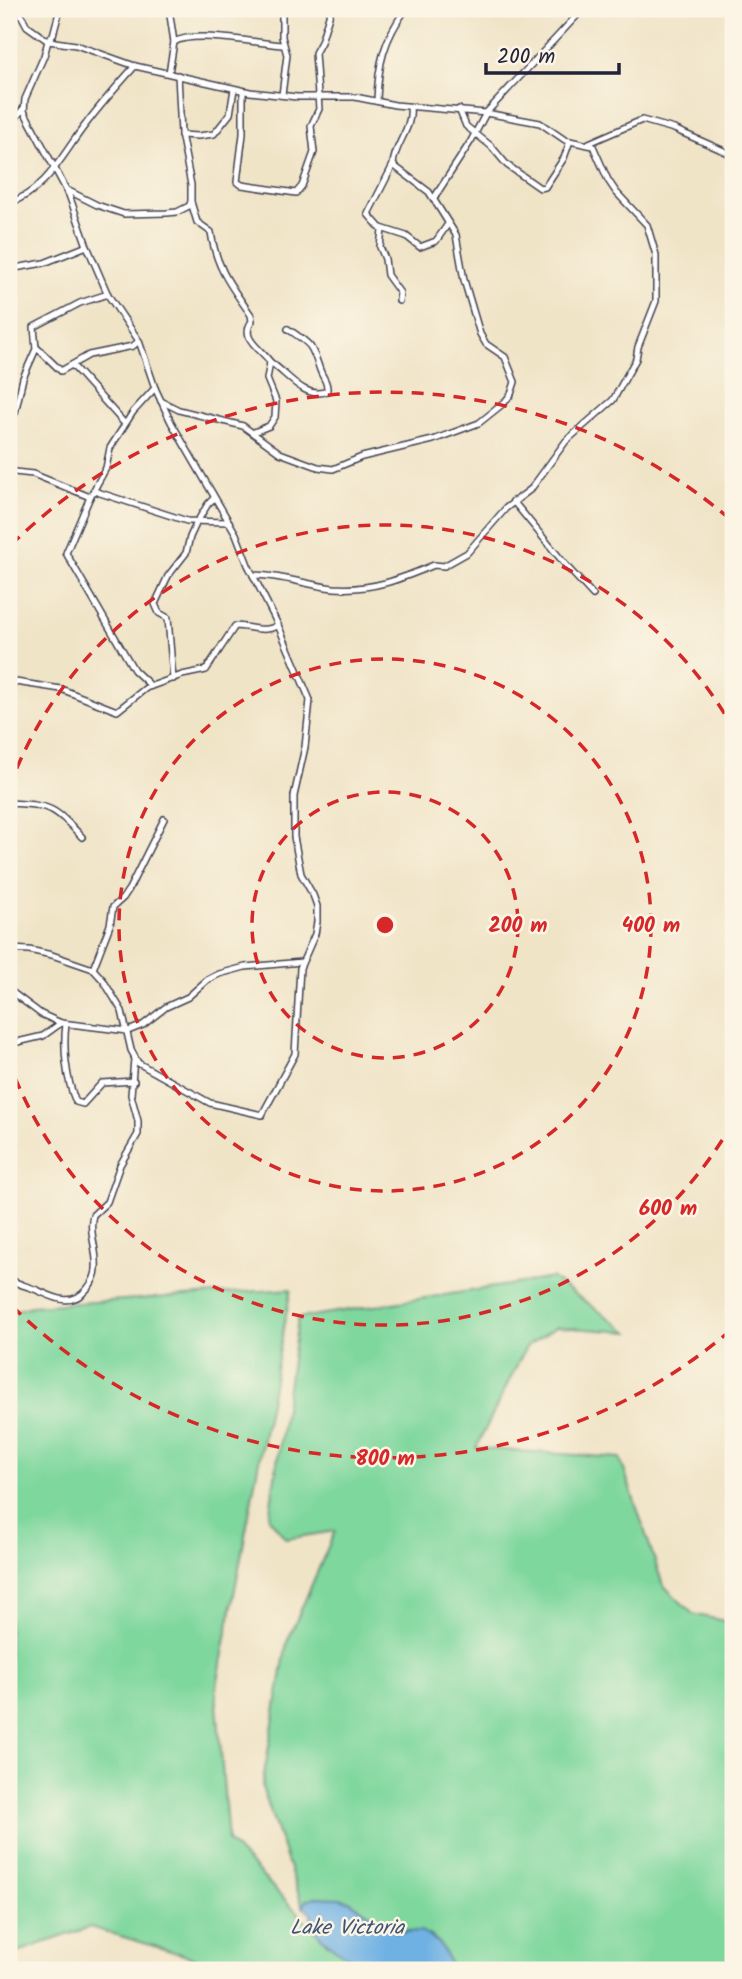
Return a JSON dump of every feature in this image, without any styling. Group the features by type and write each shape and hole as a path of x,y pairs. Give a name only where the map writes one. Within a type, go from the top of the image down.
{"street":[{"path":"18,9 27,26 48,41 76,45 135,66 234,89 282,95 347,96 410,107 459,109 540,123 570,141 589,143 642,120 674,129 733,155"},
{"path":"60,9 52,36 25,99 27,120 67,190 108,294 139,341 161,401 236,534 311,704 294,802 294,837 301,874 317,906 315,934 302,962 298,983 295,1054 263,1114 254,1115 210,1103 134,1059"},
{"path":"169,9 174,42 169,73"},
{"path":"282,9 283,45 286,55 282,95"},
{"path":"243,90 243,134 237,182 292,194 300,191 313,158 311,126 318,112 315,53 331,9"},
{"path":"377,101 385,44 406,9"},
{"path":"433,198 485,113 582,9"},
{"path":"174,42 205,38 283,45"},
{"path":"9,239 11,203 30,192 55,170 84,127 135,66"},
{"path":"177,75 181,135 188,166 191,202 197,222 211,232 213,250 223,275 251,315 248,336 286,377 306,390 321,394 327,391 327,381 321,373 312,348 288,329"},
{"path":"181,135 214,134 230,114 234,89"},
{"path":"399,301 400,293 385,270 385,260 380,247 383,233 368,211 393,165 394,155 410,119 410,107"},
{"path":"9,125 24,108"},
{"path":"459,109 464,124 496,150 507,165 540,188 545,187 564,158 570,141"},
{"path":"253,575 335,588 361,589 386,584 434,565 444,566 467,554 513,500 531,489 566,441 613,400 634,365 647,320 656,301 656,255 647,225 615,192 595,149 589,143"},
{"path":"161,401 179,410 225,420 254,432 280,453 318,467 333,468 363,457 425,442 479,423 504,403 514,388 513,376 505,358 483,341 464,281 459,243 425,188 393,165"},
{"path":"67,190 106,208 133,215 177,212 191,202"},
{"path":"381,228 406,236 420,247 436,241 448,223"},
{"path":"9,270 44,262 87,246"},
{"path":"729,271 733,280"},
{"path":"9,426 15,413 23,378 36,347 36,325 80,303 108,294"},
{"path":"36,347 58,370 64,371 89,355 133,346 139,341"},
{"path":"254,432 269,426 275,417 276,401 267,379 270,362"},
{"path":"73,366 125,424"},
{"path":"151,686 134,670 66,556 90,497 106,468 110,448 125,424 155,388"},
{"path":"9,466 14,472 33,474 90,497"},
{"path":"94,491 181,520 229,522"},
{"path":"173,679 168,618 155,607 167,576 186,553 197,522 214,498"},
{"path":"513,500 593,595"},
{"path":"9,681 61,689 115,711 120,710 151,686 182,674 206,670 235,626 265,630 278,625"},
{"path":"9,803 38,805 54,810 82,837"},
{"path":"93,970 110,925 113,907 129,889 164,819"},
{"path":"9,949 52,955 93,970 103,980 122,1011 128,1031 134,1059 131,1095 138,1121 138,1134 120,1165 107,1202 93,1215 96,1270 93,1280 80,1297 64,1301 38,1290 18,1286 9,1279"},
{"path":"9,990 41,1014 64,1023 128,1031 137,1029 166,1007 188,997 207,980 219,974 245,967 302,962"},
{"path":"9,1044 43,1036 64,1023"},
{"path":"64,1023 64,1048 69,1082 76,1102 83,1104 88,1101 103,1083 134,1081"}],"green space":[{"path":"552,1278 629,1332 556,1327 526,1347 476,1448 620,1458 663,1585 693,1614 733,1623 733,1970 461,1970 451,1965 439,1943 431,1936 408,1930 396,1932 388,1929 381,1921 349,1901 306,1900 303,1907 262,1787 287,1642 335,1531 286,1539 269,1518 298,1318"},
{"path":"291,1289 216,1691 228,1841 327,1943 379,1970 226,1970 221,1966 90,1927 9,1955 9,1312 32,1306"}],"water":[{"name":"Lake Victoria","path":"315,1897 349,1901 396,1932 421,1931 439,1943 451,1965 461,1970 392,1970 386,1967 379,1970 358,1962 326,1941 312,1923 311,1913 303,1907 306,1900"}]}
